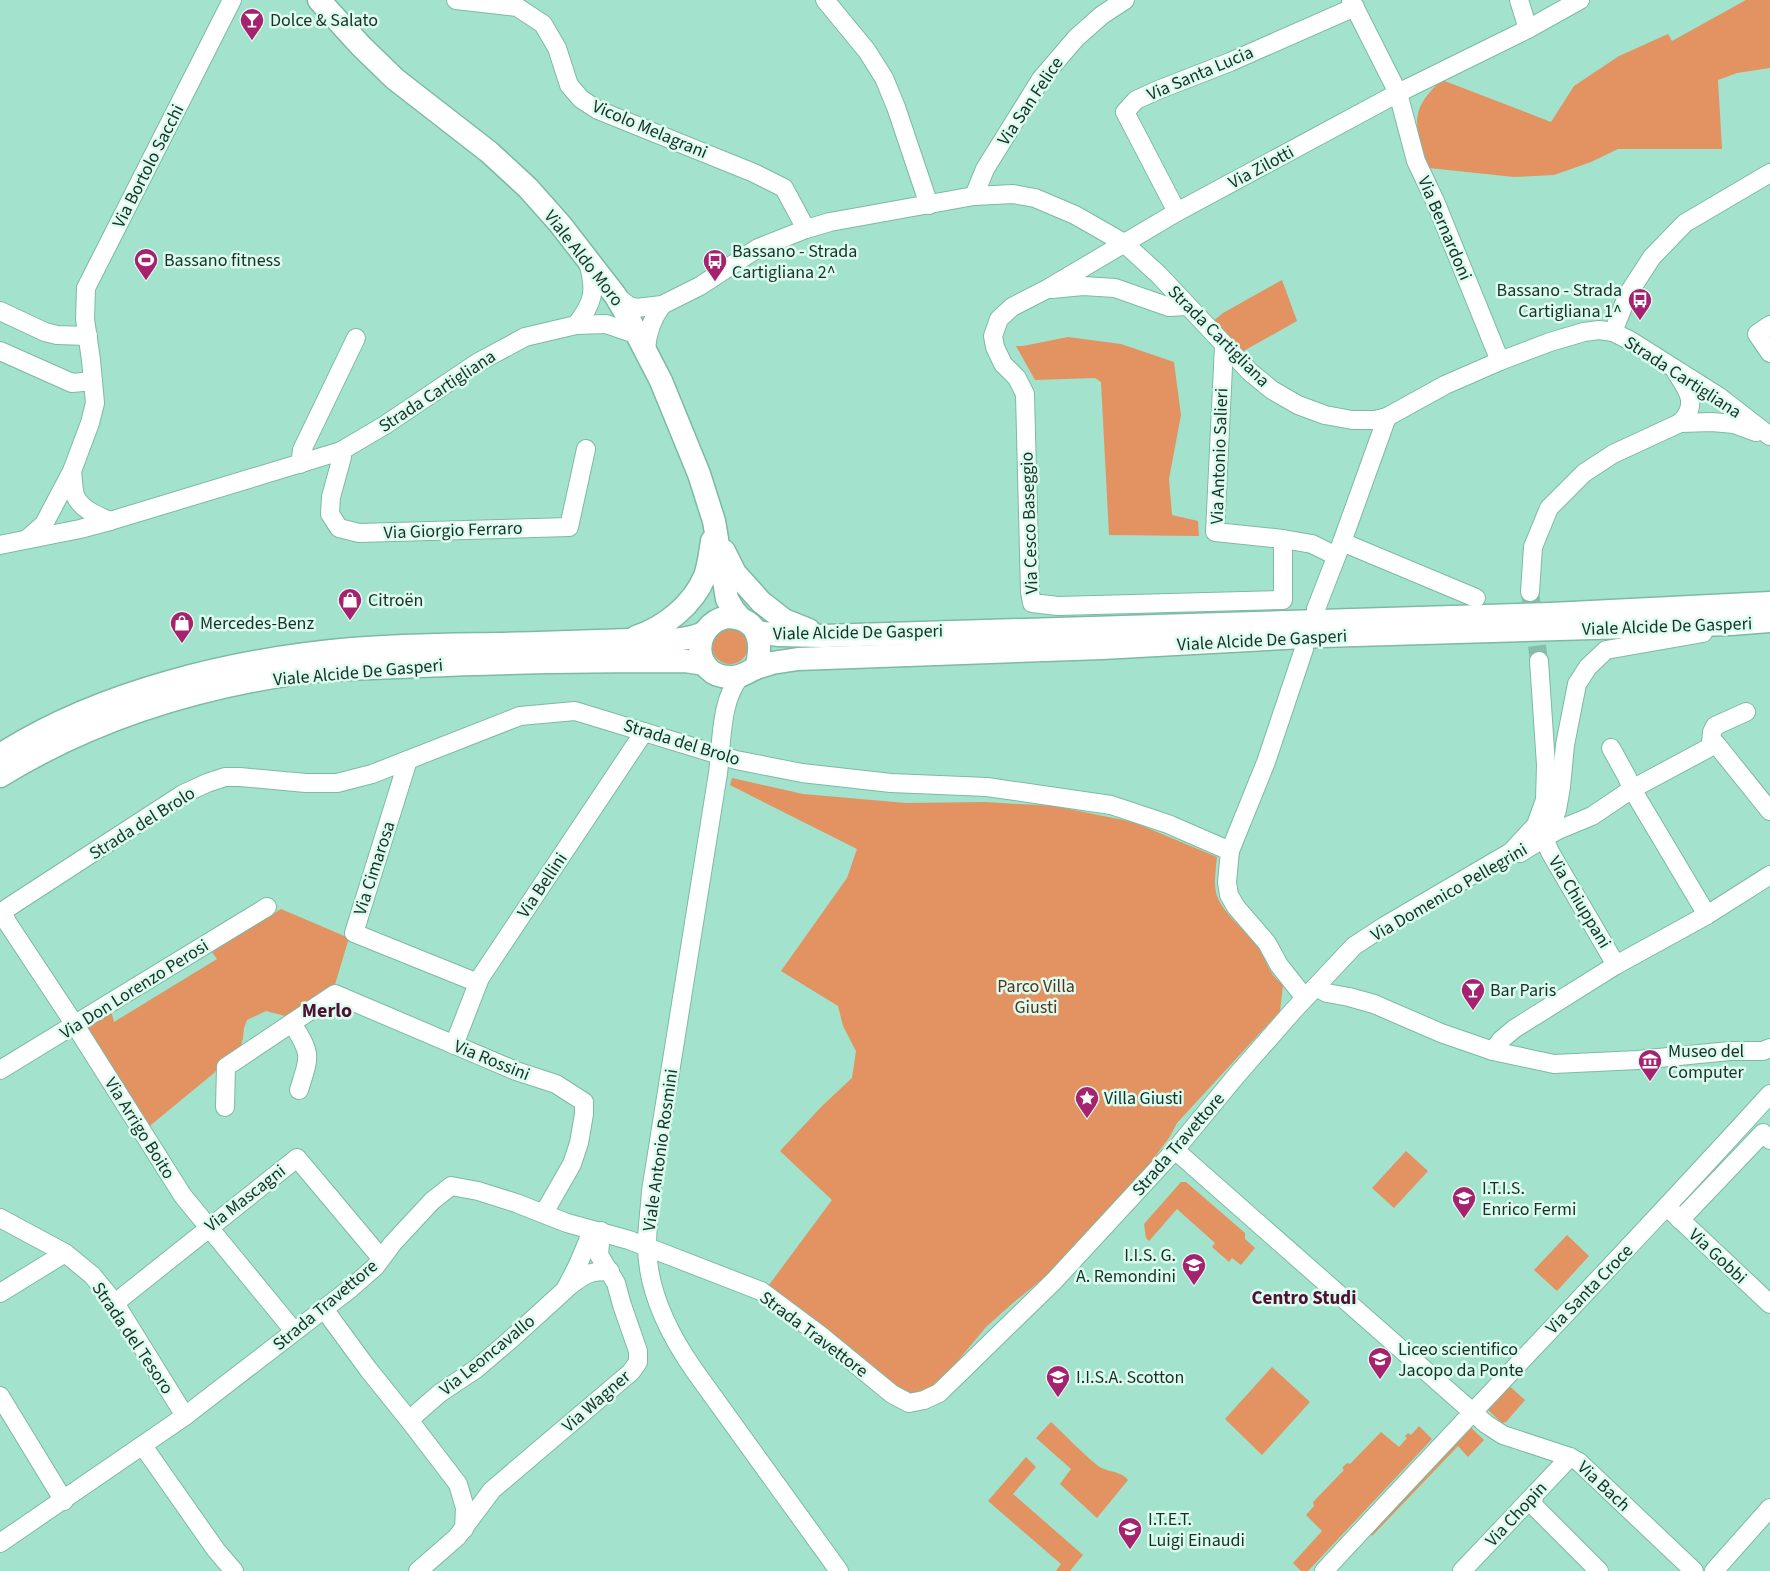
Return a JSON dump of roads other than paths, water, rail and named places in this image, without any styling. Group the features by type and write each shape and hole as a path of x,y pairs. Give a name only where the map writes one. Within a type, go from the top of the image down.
{"main road":[{"name":"Viale Aldo Moro","path":"324,3 361,46 395,79 489,152 528,188 560,224 615,295 642,342 686,440 699,474 716,530 727,599 733,609 749,625"},
{"path":"716,530 735,573 761,602 784,620 823,636"},
{"path":"628,640 649,633 681,610 705,576 716,530"},
{"name":"Viale Aldo Moro","path":"708,628 719,605 724,582"},
{"name":"Viale Alcide De Gasperi","path":"0,755 18,743 68,719 118,699 182,679 250,662 353,649 628,640 685,640 727,617 779,635 823,636 1551,614 1770,603"},
{"name":"Viale Alcide De Gasperi","path":"0,776 35,756 85,732 121,718 186,697 299,673 521,662 685,661 708,668 726,677 748,672 772,663 798,659 1102,648 1322,636 1731,624 1770,621"},
{"name":"Viale Alcide De Gasperi","path":"748,672 760,647 749,625"},
{"path":"708,628 700,647 701,656 708,668"}],"street":[{"name":"Via Bortolo Sacchi","path":"70,531 77,504 67,495 72,471 90,423 95,403 88,336 84,319 86,288 232,0"},
{"name":"Vicolo Melagrani","path":"456,0 517,7 543,24 557,48 569,85 581,99 598,110 754,173 784,188 806,229"},
{"path":"825,0 867,51 884,78 896,107 929,205"},
{"name":"Via San Felice","path":"974,196 986,169 1041,79 1076,38 1102,15 1125,0"},
{"path":"1519,0 1528,29"},
{"name":"Via Zilotti","path":"1124,243 1177,212 1398,93 1528,29 1580,0"},
{"path":"1353,4 1398,93"},
{"name":"Via Santa Lucia","path":"1177,212 1125,112 1136,100 1230,62 1353,4"},
{"name":"Via Bernardoni","path":"1398,93 1416,161 1436,201 1500,361"},
{"path":"1613,332 1628,294 1652,257 1686,223 1770,173"},
{"name":"Strada Cartigliana","path":"615,295 636,308 662,306 700,286 758,248 806,229 830,222 974,196 1013,194 1035,198 1075,215 1124,243 1159,275 1250,372 1272,390 1298,405 1325,415 1352,420 1376,420 1387,417 1445,385 1500,361 1550,342 1584,332 1600,330 1613,332 1631,341 1674,370 1718,396 1770,437"},
{"name":"Via Cesco Baseggio","path":"1124,243 1047,289 1012,306 998,319 993,336 1002,364 1017,378 1025,394 1030,592 1032,603 1058,606 1283,600 1284,539"},
{"path":"576,325 586,311 593,290 593,280 587,260"},
{"path":"1047,289 1083,286 1114,288 1168,307 1187,306"},
{"path":"642,342 654,315 662,306"},
{"path":"0,311 45,332 88,336"},
{"name":"Strada Cartigliana","path":"0,544 70,531 110,521 341,451 385,425 501,349 525,337 576,325 606,324 642,342"},
{"path":"1770,325 1757,334 1770,354"},
{"path":"300,464 302,450 356,338"},
{"name":"Via Antonio Salieri","path":"1224,346 1215,532 1284,539 1339,549 1476,598"},
{"path":"0,352 72,383 94,382"},
{"path":"1530,592 1533,547 1549,508 1584,473 1613,454 1680,423 1687,417 1691,408 1690,402 1685,385 1674,370"},
{"path":"1316,609 1387,417"},
{"path":"1680,423 1734,424 1770,437"},
{"name":"Via Giorgio Ferraro","path":"341,451 342,457 331,497 330,514 339,528 359,533 569,527 586,449"},
{"path":"27,539 44,524 67,495 93,513 110,521"},
{"name":"Via Domenico Pellegrini","path":"1544,838 1557,810 1562,786 1565,744 1577,684 1588,666 1606,650 1706,632 1731,624"},
{"path":"1304,649 1266,762 1230,851 1229,895 1236,908 1267,943 1279,965 1310,992 1349,997 1374,1004 1440,1033 1493,1051 1554,1064 1638,1060 1730,1051 1768,1054"},
{"path":"1354,946 1382,927 1511,852 1536,825 1545,800 1546,765 1539,661"},
{"name":"Viale Antonio Rosmini","path":"708,668 719,683 726,706"},
{"name":"Viale Antonio Rosmini","path":"748,672 731,691 726,706 720,755 651,1191 647,1246 656,1296 664,1319 676,1343 839,1571"},
{"name":"Strada del Brolo","path":"2,914 9,907 183,794 225,777 306,783 338,783 372,774 520,716 547,712 575,711 605,718 720,755 802,773 890,783 988,787 1111,805 1168,824 1230,851"},
{"path":"1746,712 1714,726 1711,742 1716,744 1770,811"},
{"name":"Via Bellini","path":"454,1046 478,983 485,970 644,732"},
{"name":"Via Domenico Pellegrini","path":"1354,946 1558,830 1592,816 1632,789 1716,744"},
{"path":"1612,748 1628,777 1632,789 1707,915"},
{"name":"Via Cimarosa","path":"408,760 354,933 478,983"},
{"path":"1562,786 1566,800 1570,805 1592,816"},
{"name":"Via Chiuppani","path":"1544,838 1550,852 1616,965"},
{"name":"Via Chiuppani","path":"1493,1051 1501,1040 1514,1029 1616,965 1707,915 1770,875"},
{"name":"Via Don Lorenzo Perosi","path":"0,1070 267,907"},
{"name":"Via Arrigo Boito","path":"2,914 76,1025 183,1196 294,1332"},
{"name":"Strada Travettore","path":"0,1543 143,1446 250,1368 375,1267 393,1243 432,1201 451,1186 478,1191 596,1231 647,1246 762,1291 892,1394 909,1403 924,1400 938,1393 1054,1282 1175,1150 1236,1076 1310,992 1354,946"},
{"name":"Via Rossini","path":"225,1108 226,1067 335,994 454,1046 516,1071 556,1084 584,1102 579,1143 572,1164 544,1213"},
{"path":"292,1023 306,1044 308,1060 299,1090"},
{"name":"Via Santa Croce","path":"1324,1571 1667,1207 1770,1094"},
{"path":"1680,1220 1763,1133 1770,1140"},
{"name":"Via Bach","path":"1175,1150 1486,1424 1503,1434 1570,1456 1590,1472 1694,1571"},
{"name":"Via Mascagni","path":"115,1303 297,1158 381,1258"},
{"name":"Via Gobbi","path":"1667,1207 1770,1304"},
{"name":"Strada del Tesoro","path":"0,1218 65,1253 92,1276 115,1303 185,1416"},
{"name":"Via Wagner","path":"418,1571 464,1529 492,1490 631,1372 638,1362 638,1351 616,1283 598,1255 596,1231"},
{"name":"Via Leoncavallo","path":"565,1290 577,1268 588,1241 596,1231"},
{"path":"0,1293 65,1253"},
{"name":"Via Leoncavallo","path":"409,1420 440,1393 476,1368 510,1340 580,1277 593,1272 610,1271"},
{"path":"324,1309 368,1369 458,1484 465,1508 464,1529"},
{"path":"0,1396 64,1500"},
{"path":"143,1446 216,1550 234,1571"},
{"name":"Via Chopin","path":"1462,1571 1570,1456"},
{"path":"458,1484 475,1490 492,1490"},
{"path":"1534,1494 1533,1505 1599,1571"},
{"path":"1714,1571 1770,1508"}],"tunnel":[{"path":"1530,592 1539,661"}],"place":[{"name":"Dolce & Salato","path":"252,41"},
{"name":"Bassano fitness","path":"146,281"},
{"name":"Bassano - Strada Cartigliana 2^","path":"715,282"},
{"name":"Bassano - Strada Cartigliana 1^","path":"1640,321"},
{"name":"Citroën","path":"350,621"},
{"name":"Mercedes-Benz","path":"182,644"},
{"name":"Bar Paris","path":"1473,1011"},
{"name":"Museo del Computer","path":"1650,1082"},
{"name":"Villa Giusti","path":"1087,1119"},
{"name":"I.T.I.S. Enrico Fermi","path":"1464,1219"},
{"name":"I.I.S. G. A. Remondini","path":"1194,1286"},
{"name":"Liceo scientifico Jacopo da Ponte","path":"1380,1380"},
{"name":"I.I.S.A. Scotton","path":"1058,1398"},
{"name":"I.T.E.T. Luigi Einaudi","path":"1130,1550"}],"district":[{"name":"Merlo","path":"327,1010"},
{"name":"Centro Studi","path":"1304,1297"}],"park label":[{"name":"Parco Villa Giusti","path":"1036,996"}]}
